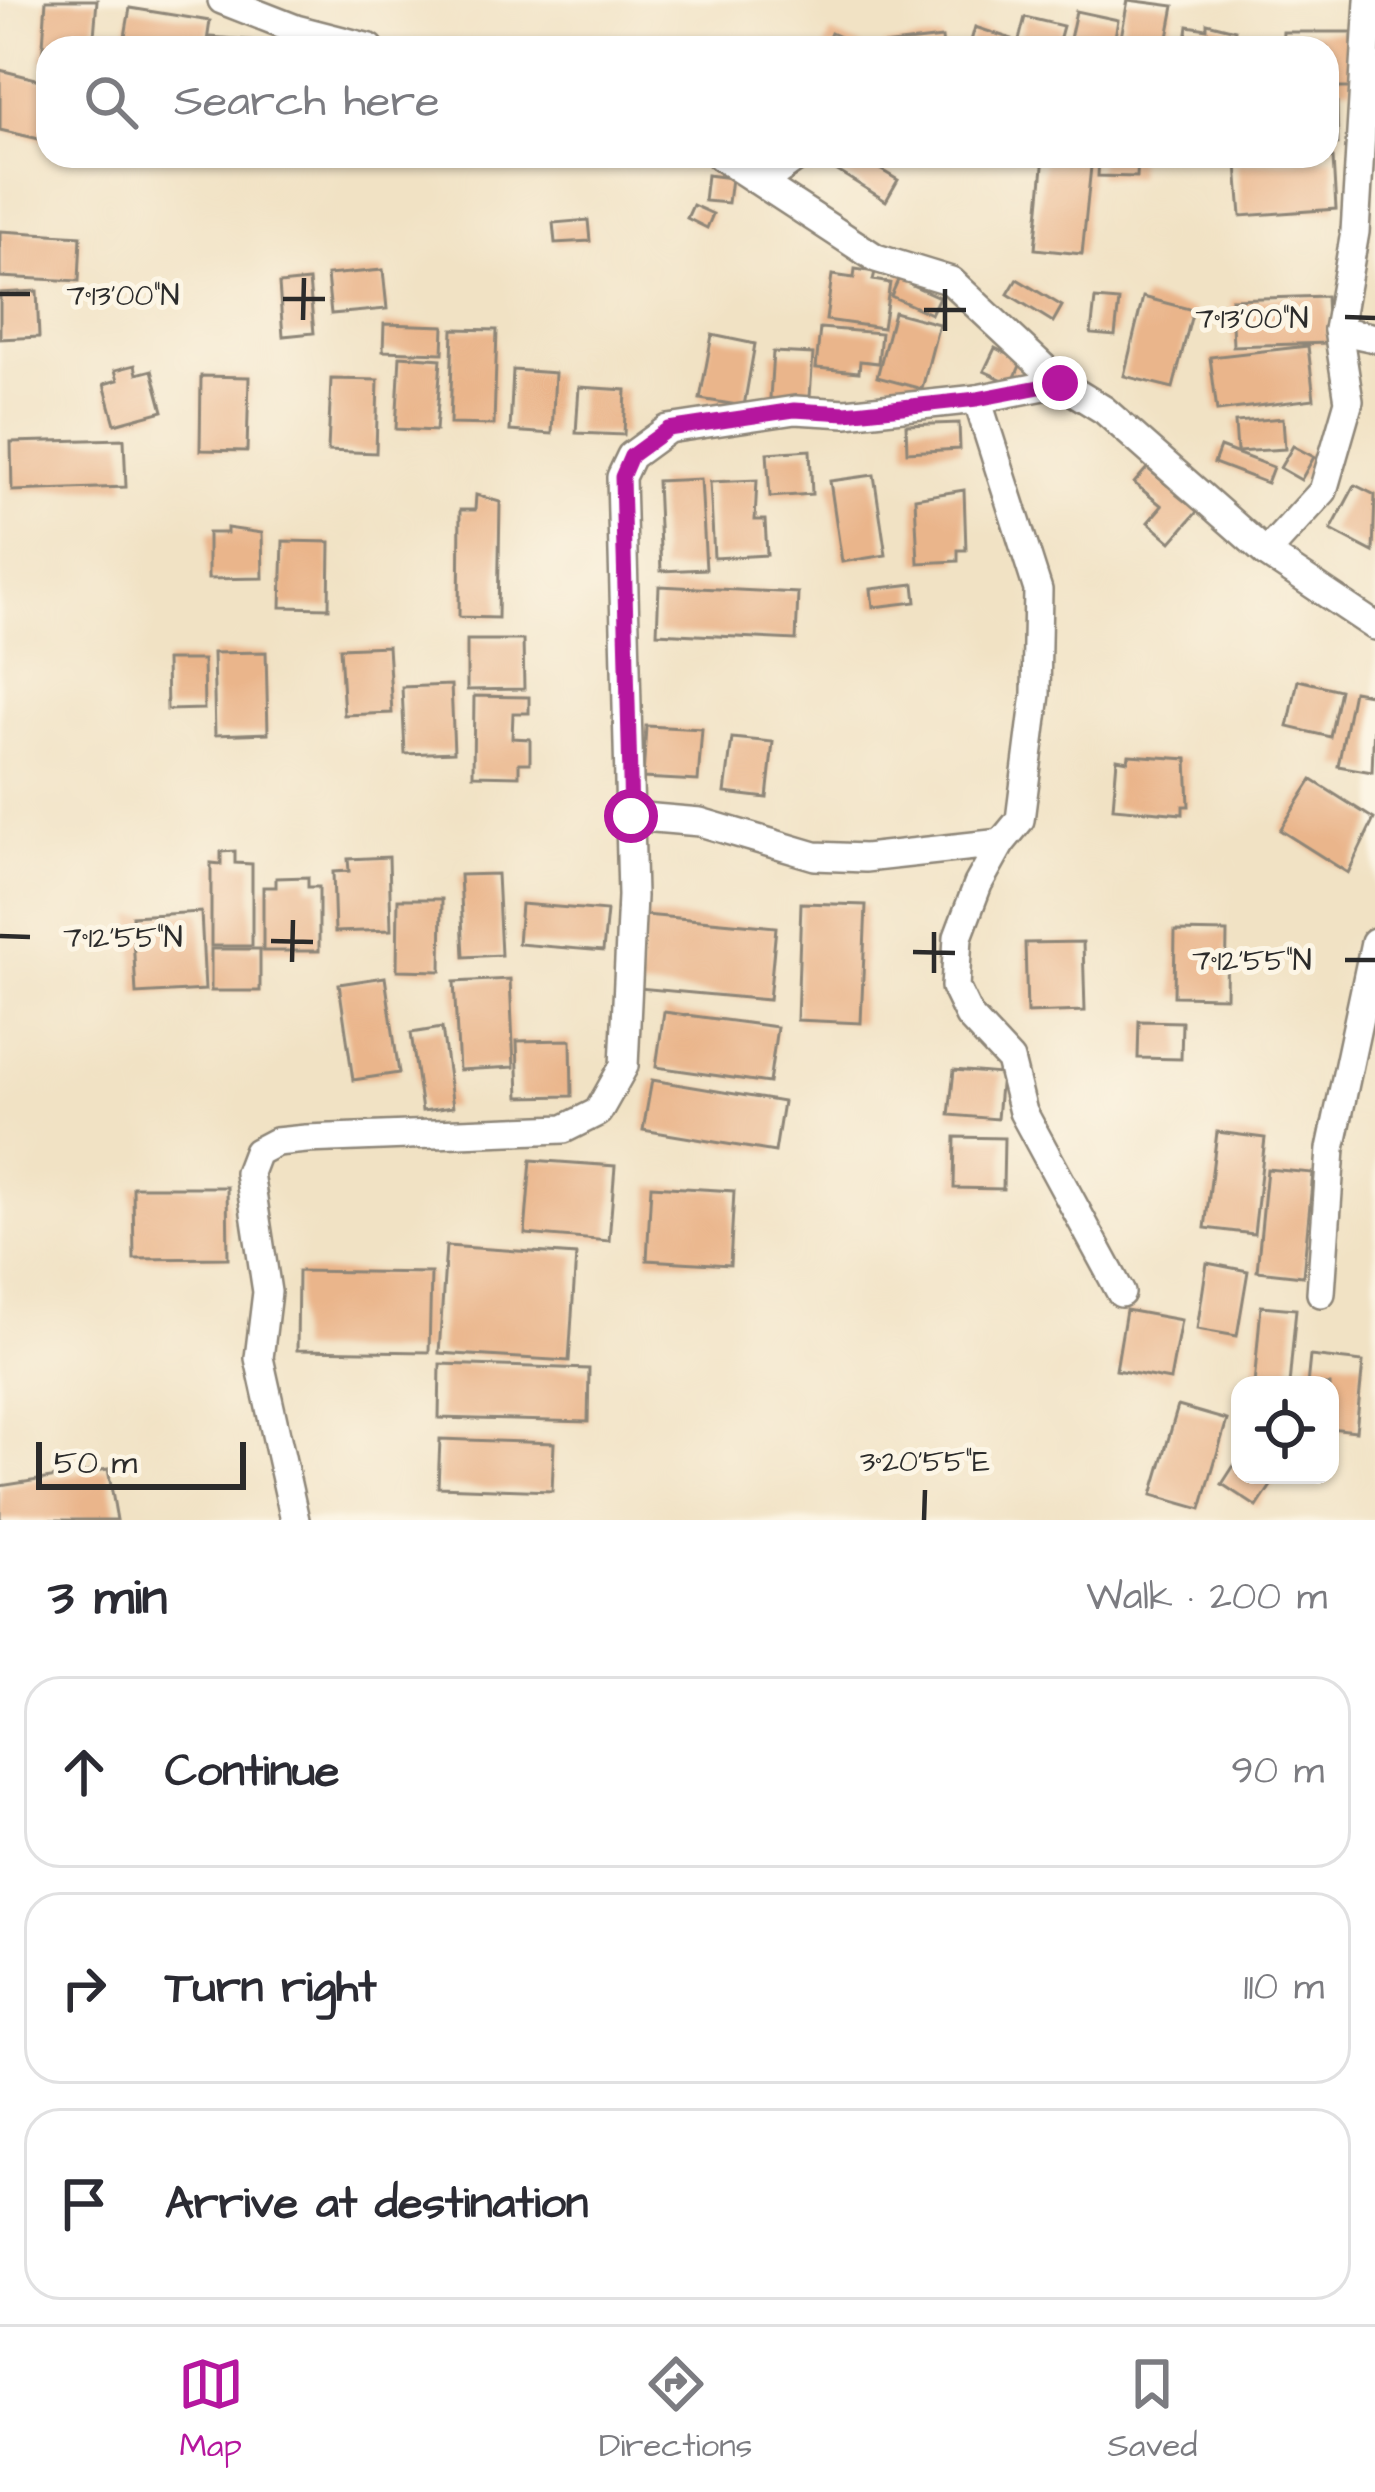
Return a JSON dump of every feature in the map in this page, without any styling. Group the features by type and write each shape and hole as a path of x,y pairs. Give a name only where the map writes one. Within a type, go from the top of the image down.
{"street":[{"path":"222,0 323,36"},
{"path":"1266,553 1323,491 1349,401 1338,330 1355,232 1369,0"},
{"path":"740,168 876,258 951,281 1060,383 1104,410 1266,553 1375,626"},
{"path":"764,182 783,168"},
{"path":"1338,330 1375,338"},
{"path":"295,1520 259,1358 267,1292 249,1173 257,1151 276,1142 306,1139 564,1129 598,1112 624,1066 631,816 622,477 631,456 668,429 718,419 977,399 1060,383"},
{"path":"977,399 1038,590 1036,694 1020,820 977,884 958,937 956,987 969,1016 1010,1060 1023,1112 1121,1293"},
{"path":"631,816 700,822 815,856 865,858 1001,843"},
{"path":"1321,1293 1330,1149 1375,942"}],"building":[{"path":"46,0 97,0 94,36 44,36"},
{"path":"1128,0 1174,6 1168,36 1121,36"},
{"path":"130,8 210,21 208,36 125,36"},
{"path":"1076,11 1118,20 1115,36 1071,36"},
{"path":"1025,17 1063,26 1060,36 1020,36"},
{"path":"1207,23 1235,30 1234,36 1187,36 1188,26 1207,29"},
{"path":"975,27 1003,36 972,36"},
{"path":"1283,32 1352,32 1352,88 1339,88 1339,36 1283,36"},
{"path":"0,70 36,79 36,138 0,130"},
{"path":"833,168 878,168 898,180 886,201"},
{"path":"1043,168 1091,168 1082,254 1035,249"},
{"path":"1098,168 1137,168 1137,177 1098,176"},
{"path":"1237,168 1334,168 1336,209 1241,216"},
{"path":"707,175 731,178 728,203 704,201"},
{"path":"693,205 713,214 707,228 687,218"},
{"path":"588,220 590,241 555,243 553,223"},
{"path":"0,231 81,236 79,281 0,277"},
{"path":"855,269 875,272 873,280 890,283 883,328 826,320 832,275 854,278"},
{"path":"903,269 917,275 912,285 939,297 931,314 891,296"},
{"path":"383,270 387,309 331,314 327,275"},
{"path":"1017,279 1062,306 1053,322 1008,294"},
{"path":"309,281 314,333 283,336 279,284"},
{"path":"37,291 39,337 0,339 0,293"},
{"path":"1326,296 1328,343 1233,346 1231,299"},
{"path":"1143,297 1193,310 1173,388 1124,376"},
{"path":"1095,299 1119,301 1115,336 1091,334"},
{"path":"894,312 939,324 922,389 877,377"},
{"path":"384,324 444,326 443,353 383,351"},
{"path":"820,328 881,333 878,363 860,361 859,372 816,368"},
{"path":"453,329 497,330 494,425 450,424"},
{"path":"712,335 755,344 744,406 700,399"},
{"path":"1308,346 1314,399 1217,411 1210,357"},
{"path":"995,348 1022,361 1012,384 984,371"},
{"path":"773,352 813,354 810,397 798,396 797,403 770,398"},
{"path":"400,356 441,359 436,431 396,429"},
{"path":"135,365 137,374 152,370 163,411 115,424 104,384 118,380 115,370"},
{"path":"513,370 555,373 552,434 510,431"},
{"path":"201,376 249,377 247,451 200,450"},
{"path":"331,379 378,380 376,453 328,451"},
{"path":"579,387 626,390 624,435 576,433"},
{"path":"1283,418 1285,449 1237,452 1235,422"},
{"path":"959,423 960,449 907,452 906,425"},
{"path":"124,439 126,487 12,491 11,442"},
{"path":"1293,446 1314,457 1301,480 1280,468"},
{"path":"1220,447 1273,467 1267,483 1214,463"},
{"path":"810,450 812,494 770,497 767,453"},
{"path":"1147,468 1167,485 1173,478 1184,487 1177,495 1187,503 1194,497 1203,505 1171,542 1148,522 1162,506 1134,483"},
{"path":"874,475 886,555 842,562 830,481"},
{"path":"701,479 706,569 661,571 657,481"},
{"path":"757,480 755,520 765,520 767,555 714,558 710,482"},
{"path":"1355,485 1375,495 1373,552 1331,530"},
{"path":"964,490 966,550 958,550 958,561 918,563 915,498"},
{"path":"476,495 500,502 498,618 459,617 460,510 475,510"},
{"path":"227,528 262,533 263,578 208,579 208,533 227,533"},
{"path":"283,541 330,542 329,608 281,607"},
{"path":"914,584 916,602 873,607 871,589"},
{"path":"659,586 798,593 796,640 657,633"},
{"path":"467,640 523,640 524,689 467,690"},
{"path":"388,646 392,713 344,715 340,648"},
{"path":"266,652 268,733 215,735 213,653"},
{"path":"166,660 203,660 204,709 167,710"},
{"path":"1298,680 1340,690 1330,737 1288,727"},
{"path":"451,685 454,752 405,754 402,687"},
{"path":"1353,691 1375,695 1372,772 1338,766"},
{"path":"474,696 529,697 529,713 513,713 512,738 530,739 530,763 519,763 519,776 473,775"},
{"path":"646,726 702,729 698,781 643,778"},
{"path":"732,738 773,742 767,798 725,793"},
{"path":"1129,755 1187,759 1189,806 1183,806 1183,814 1113,808 1117,759 1128,761"},
{"path":"1312,780 1374,819 1348,873 1280,830"},
{"path":"235,851 235,863 252,864 252,946 211,946 211,863 221,864 221,852"},
{"path":"389,857 391,930 335,932 333,872 349,871 348,859"},
{"path":"497,874 501,955 464,957 460,875"},
{"path":"308,877 308,887 319,887 319,951 263,951 263,887 276,887 276,878"},
{"path":"398,899 442,899 441,971 397,970"},
{"path":"801,903 866,905 861,1023 797,1020"},
{"path":"521,904 607,911 603,951 518,944"},
{"path":"201,912 205,990 136,994 132,916"},
{"path":"645,915 776,927 769,1000 638,988"},
{"path":"1175,931 1227,932 1226,997 1174,996"},
{"path":"1083,942 1085,1011 1027,1013 1025,943"},
{"path":"211,949 260,949 260,991 211,991"},
{"path":"385,977 399,1073 353,1080 339,984"},
{"path":"510,979 514,1067 459,1070 454,982"},
{"path":"664,1012 777,1027 769,1083 656,1067"},
{"path":"1139,1021 1182,1022 1181,1059 1138,1058"},
{"path":"442,1028 453,1107 422,1111 411,1033"},
{"path":"571,1040 572,1096 519,1097 517,1041"},
{"path":"954,1070 1001,1074 997,1119 949,1115"},
{"path":"652,1080 783,1102 775,1152 643,1130"},
{"path":"1217,1132 1265,1138 1254,1234 1205,1228"},
{"path":"955,1137 1004,1138 1003,1189 954,1188"},
{"path":"531,1160 615,1166 609,1241 525,1234"},
{"path":"1267,1169 1313,1173 1303,1276 1257,1271"},
{"path":"651,1186 734,1191 730,1265 647,1260"},
{"path":"133,1187 227,1187 228,1258 134,1259"},
{"path":"446,1246 576,1255 569,1361 439,1353"},
{"path":"1207,1263 1248,1271 1237,1336 1197,1329"},
{"path":"298,1271 431,1273 429,1352 297,1350"},
{"path":"1261,1306 1296,1309 1290,1376 1255,1376"},
{"path":"1126,1310 1181,1320 1170,1380 1116,1370"},
{"path":"1310,1356 1363,1362 1356,1431 1339,1429 1339,1376 1308,1376"},
{"path":"440,1364 589,1369 588,1422 439,1418"},
{"path":"1178,1406 1227,1420 1201,1509 1152,1495"},
{"path":"440,1439 554,1443 552,1491 438,1487"},
{"path":"108,1469 117,1520 0,1520 0,1486"},
{"path":"1231,1470 1231,1484 1272,1484 1257,1507 1222,1484"}],"route":[{"path":"631,816 622,477 631,456 668,429 718,419 794,410 846,413 977,399 1060,383"}]}
